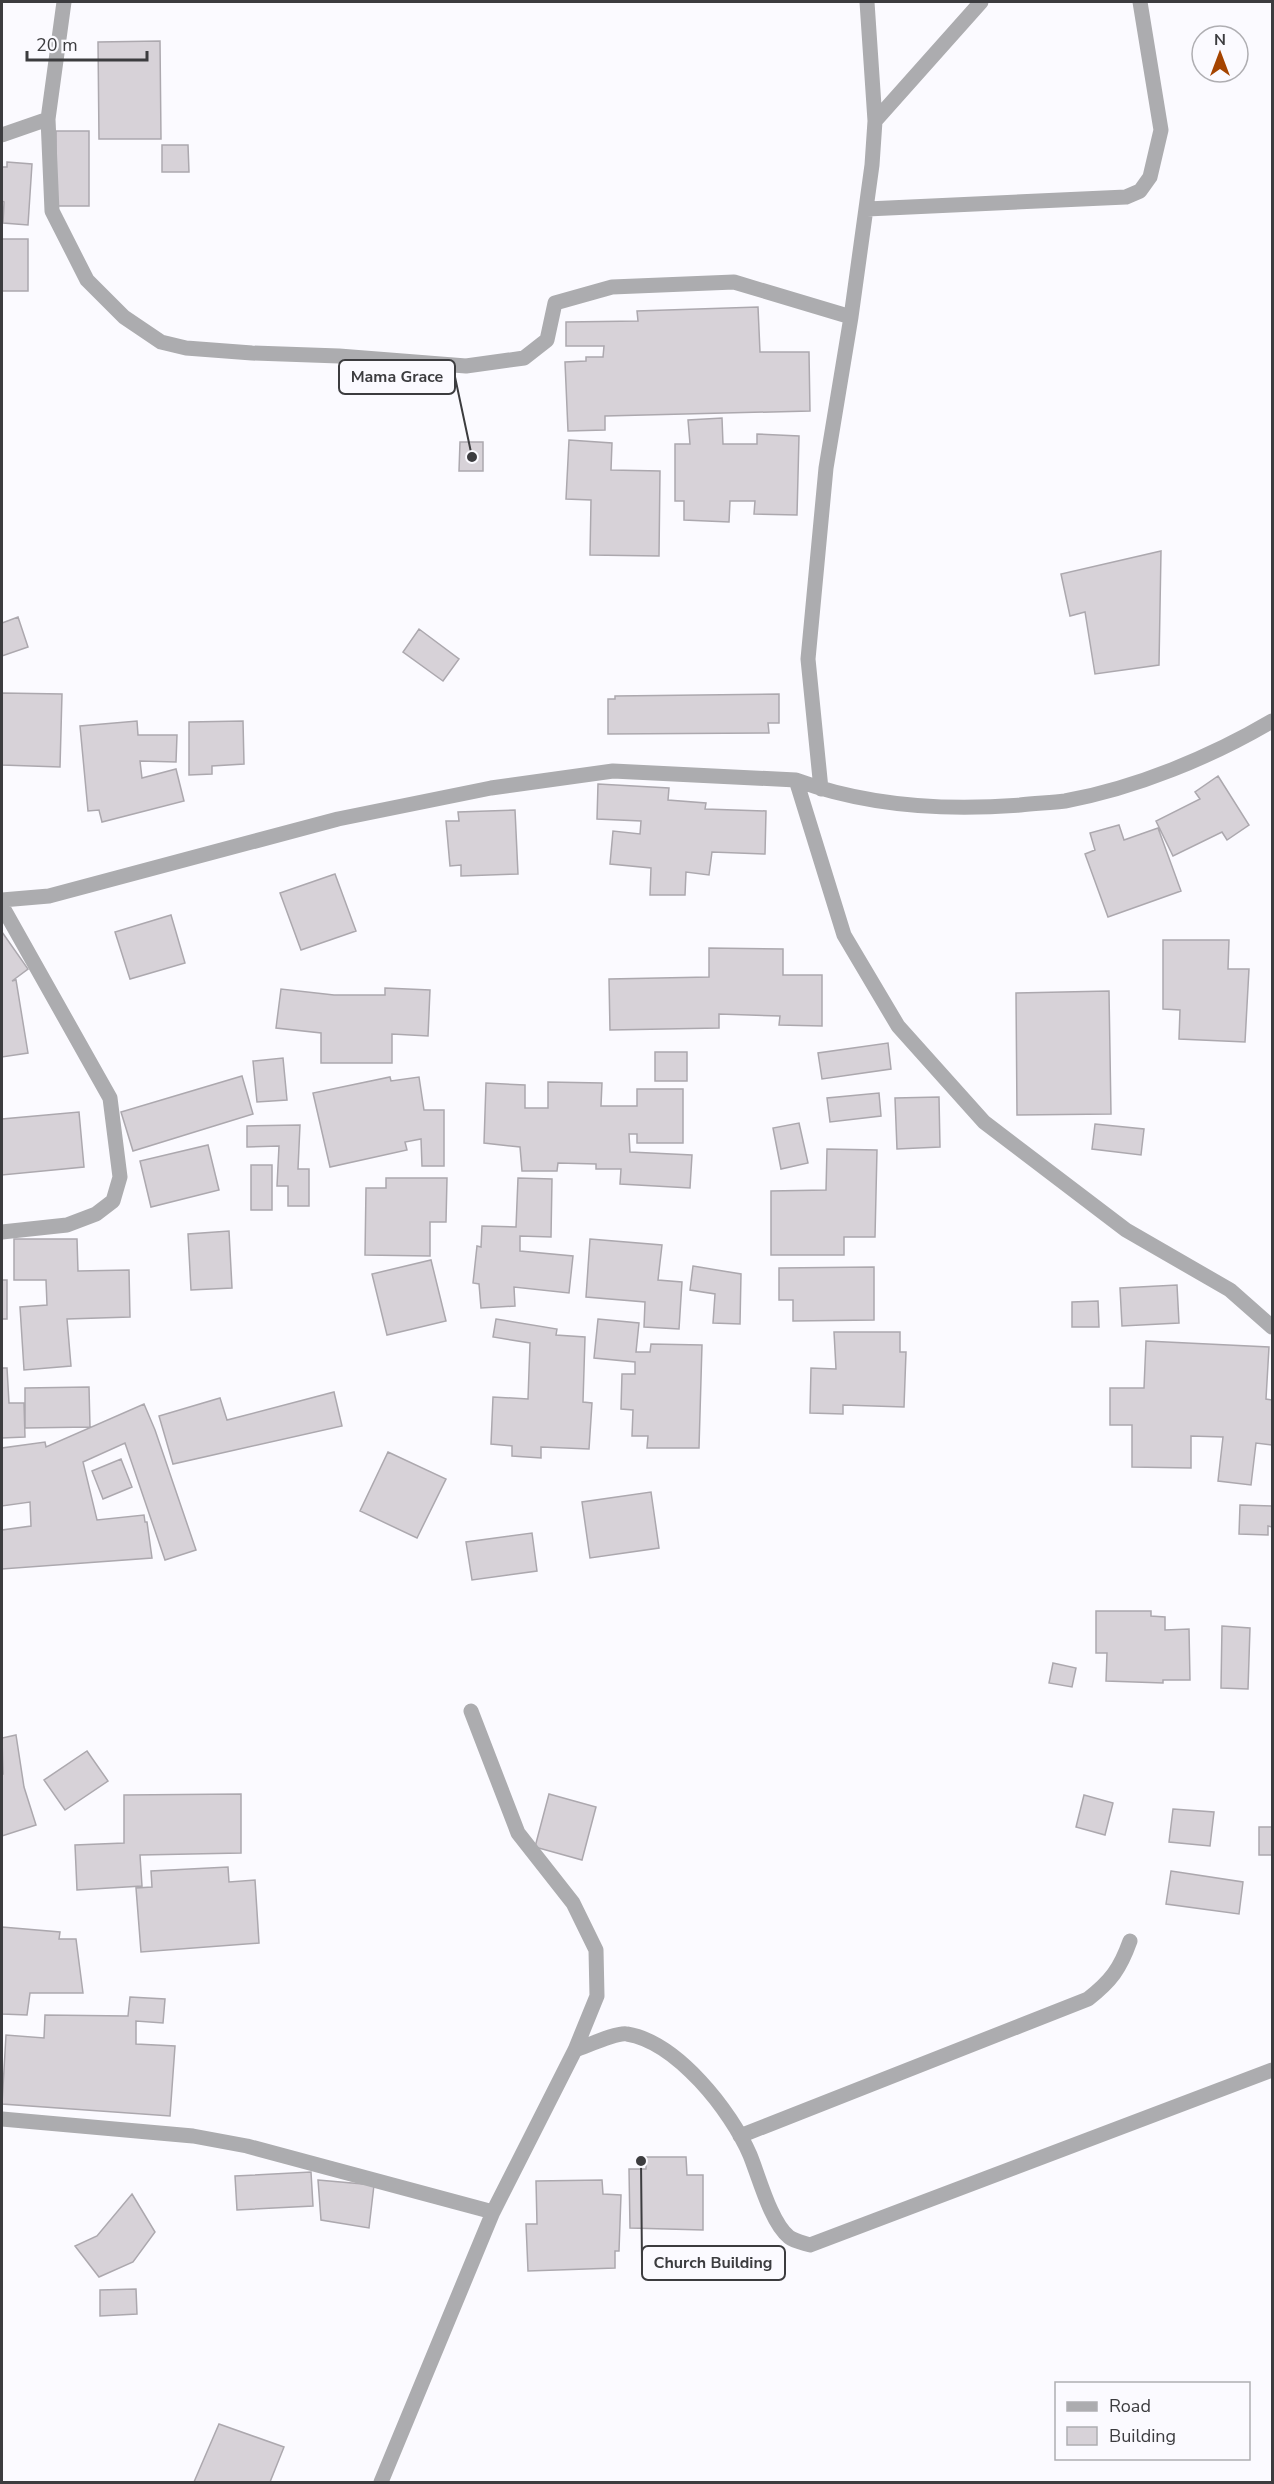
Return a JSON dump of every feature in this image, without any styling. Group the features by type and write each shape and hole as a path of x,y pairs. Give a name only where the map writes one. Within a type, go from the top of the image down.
{"street":[{"path":"64,2 48,119 52,211 87,280 124,317 161,342 186,348 339,356 466,366 524,358 547,340 555,303 612,288 734,282 851,317"},
{"path":"821,789 808,659 826,468 867,209 875,121 867,2"},
{"path":"875,121 981,2"},
{"path":"867,209 1126,197 1140,191 1150,177 1161,130 1140,2"},
{"path":"2,135 48,119"},
{"path":"2,900 49,896 338,819 490,788 613,771 796,780 821,789 902,805 978,808 1065,801 1156,776 1240,740 1272,721"},
{"path":"796,780 844,935 898,1026 984,1122 1126,1230 1230,1290 1272,1327"},
{"path":"2,906 110,1098 120,1177 113,1201 96,1214 67,1226 2,1232"},
{"path":"381,2482 493,2212 575,2050 597,1996 596,1950 573,1903 518,1833 471,1711"},
{"path":"740,2136 1088,1999 1108,1984 1122,1964 1130,1941"},
{"path":"575,2050 625,2033 668,2050 732,2121 777,2221 789,2238 810,2246 1272,2070"},
{"path":"2,2119 193,2136 247,2146 493,2212"}],"building":[{"path":"160,41 161,139 99,139 98,42"},
{"path":"56,131 89,131 89,206 56,206"},
{"path":"162,145 188,145 189,172 162,172"},
{"path":"7,162 32,164 28,225 3,223 2,167 7,167"},
{"path":"2,239 28,239 28,291 2,291"},
{"path":"758,307 760,352 809,352 810,411 605,416 605,430 568,431 565,362 586,361 586,357 603,357 604,346 566,346 566,322 638,321 637,311"},
{"path":"722,418 723,444 757,444 757,434 799,436 797,515 754,514 755,501 730,501 729,522 684,520 684,501 675,501 675,444 690,444 688,420"},
{"path":"569,440 612,443 611,470 660,471 659,556 590,555 591,500 566,499"},
{"path":"460,442 483,442 483,471 459,471"},
{"path":"1161,551 1159,665 1095,674 1085,612 1070,616 1061,574"},
{"path":"18,617 28,647 2,656 2,623"},
{"path":"419,629 459,659 443,681 403,652"},
{"path":"2,693 62,694 60,767 2,765"},
{"path":"779,694 779,723 768,723 769,733 608,734 608,699 615,699 615,696"},
{"path":"137,721 138,735 177,735 176,762 140,761 142,778 176,769 184,801 102,822 99,810 88,811 80,726"},
{"path":"243,721 244,764 212,766 212,774 189,775 189,722"},
{"path":"1218,776 1249,825 1227,840 1222,832 1173,856 1156,821 1200,799 1195,792"},
{"path":"598,784 669,788 668,800 706,803 705,809 766,811 765,854 712,852 709,875 686,872 685,895 650,895 651,868 610,864 613,831 640,834 641,821 597,819"},
{"path":"515,810 518,874 461,876 461,865 450,866 446,821 459,821 458,812"},
{"path":"1119,825 1124,840 1158,828 1181,891 1108,917 1085,854 1095,850 1090,833"},
{"path":"335,874 356,931 301,950 280,893"},
{"path":"171,915 185,963 130,979 115,932"},
{"path":"2,932 28,969 12,981 16,980 28,1053 2,1057"},
{"path":"1163,940 1229,940 1228,969 1249,969 1245,1042 1179,1039 1180,1010 1163,1009"},
{"path":"709,948 783,949 783,975 822,975 822,1026 779,1025 780,1016 719,1014 719,1028 610,1030 609,979 709,977"},
{"path":"385,988 430,990 428,1036 392,1034 392,1063 321,1063 321,1033 276,1028 281,989 334,995 385,995"},
{"path":"1109,991 1111,1114 1017,1115 1016,993"},
{"path":"888,1043 891,1069 822,1079 818,1053"},
{"path":"655,1052 687,1052 687,1081 655,1081"},
{"path":"283,1058 287,1100 257,1102 253,1061"},
{"path":"242,1076 253,1114 133,1151 121,1112"},
{"path":"390,1077 391,1081 419,1077 424,1110 444,1110 444,1166 422,1166 421,1139 405,1142 407,1150 330,1167 313,1093"},
{"path":"548,1082 602,1083 601,1106 637,1106 637,1089 683,1089 683,1143 637,1143 637,1134 629,1134 630,1152 692,1155 690,1188 620,1184 621,1169 596,1169 596,1164 558,1163 557,1171 522,1171 520,1147 484,1143 486,1083 525,1085 525,1108 548,1108"},
{"path":"879,1093 881,1116 830,1122 827,1098"},
{"path":"939,1097 940,1147 897,1149 895,1098"},
{"path":"79,1112 84,1167 2,1175 2,1119"},
{"path":"799,1123 808,1163 781,1169 773,1128"},
{"path":"1095,1124 1144,1129 1141,1155 1092,1149"},
{"path":"300,1125 298,1169 309,1169 309,1206 288,1206 288,1186 277,1186 279,1146 247,1147 247,1126"},
{"path":"208,1145 219,1190 151,1207 140,1161"},
{"path":"827,1149 877,1150 875,1237 844,1237 844,1255 771,1255 771,1191 826,1190"},
{"path":"251,1165 272,1165 272,1210 251,1210"},
{"path":"386,1178 447,1178 446,1222 430,1222 430,1256 365,1255 366,1188 386,1188"},
{"path":"518,1178 552,1179 551,1237 520,1236 520,1251 573,1256 569,1293 514,1287 515,1306 481,1308 479,1284 473,1283 477,1246 481,1247 482,1226 516,1227"},
{"path":"229,1231 232,1288 191,1290 188,1234"},
{"path":"14,1239 77,1239 78,1271 129,1270 130,1317 67,1319 71,1366 24,1370 20,1307 47,1305 46,1280 14,1280"},
{"path":"590,1239 662,1245 658,1280 682,1282 679,1329 644,1327 645,1302 586,1297"},
{"path":"431,1260 446,1321 387,1335 372,1274"},
{"path":"693,1266 741,1274 740,1324 713,1323 715,1294 690,1290"},
{"path":"874,1267 874,1320 793,1321 793,1300 779,1300 779,1268"},
{"path":"2,1280 7,1280 7,1319 2,1319"},
{"path":"1177,1285 1179,1323 1122,1326 1120,1288"},
{"path":"1098,1301 1099,1327 1072,1327 1072,1302"},
{"path":"496,1319 557,1329 556,1335 585,1337 583,1402 592,1403 589,1449 541,1447 541,1458 512,1456 512,1446 491,1444 493,1397 528,1399 530,1343 493,1337"},
{"path":"598,1319 639,1323 636,1352 650,1352 651,1344 702,1345 699,1448 647,1448 648,1436 632,1436 633,1410 621,1409 622,1374 635,1374 635,1362 594,1358"},
{"path":"834,1332 900,1332 900,1352 906,1352 904,1407 843,1405 843,1414 810,1413 811,1368 836,1369"},
{"path":"1146,1341 1269,1347 1266,1399 1272,1400 1272,1445 1256,1443 1251,1485 1218,1481 1223,1437 1191,1436 1191,1468 1132,1467 1132,1425 1110,1425 1110,1388 1144,1388"},
{"path":"2,1368 7,1368 9,1403 24,1403 25,1437 2,1438"},
{"path":"89,1387 90,1427 25,1428 25,1388"},
{"path":"334,1392 342,1426 173,1464 159,1416 220,1398 227,1420"},
{"path":"144,1404 196,1550 165,1560 125,1443 83,1462 97,1520 144,1515 152,1558 2,1569 2,1530 31,1526 30,1502 2,1506 2,1448 45,1442 46,1447"},
{"path":"388,1452 446,1479 417,1538 360,1511"},
{"path":"121,1459 132,1487 103,1499 92,1471"},
{"path":"651,1492 659,1548 590,1558 582,1502"},
{"path":"1240,1505 1272,1506 1272,1527 1268,1526 1268,1535 1239,1534"},
{"path":"532,1533 537,1571 472,1580 466,1542"},
{"path":"1096,1611 1151,1611 1151,1616 1165,1617 1165,1630 1189,1629 1190,1680 1163,1680 1163,1683 1106,1681 1107,1653 1096,1653"},
{"path":"1222,1626 1250,1628 1248,1689 1221,1688"},
{"path":"1053,1663 1076,1668 1072,1687 1049,1683"},
{"path":"16,1735 24,1787 36,1825 2,1836 2,1738"},
{"path":"87,1751 108,1781 65,1810 44,1780"},
{"path":"241,1794 241,1853 140,1855 142,1886 77,1890 75,1845 124,1843 124,1795"},
{"path":"549,1794 596,1807 582,1860 535,1847"},
{"path":"1084,1795 1113,1803 1105,1835 1076,1827"},
{"path":"1173,1809 1214,1812 1210,1846 1169,1842"},
{"path":"1259,1827 1272,1827 1272,1855 1259,1855"},
{"path":"228,1867 229,1882 255,1880 259,1943 141,1952 136,1888 152,1887 151,1871"},
{"path":"1171,1871 1243,1882 1239,1914 1166,1904"},
{"path":"2,1927 60,1932 59,1939 76,1939 83,1993 30,1993 27,2015 2,2014"},
{"path":"130,1997 165,1999 163,2023 136,2021 136,2044 175,2046 170,2116 2,2104 6,2035 44,2038 45,2015 128,2016"},
{"path":"646,2157 686,2157 687,2175 703,2175 703,2230 630,2228 629,2169 646,2169"},
{"path":"311,2172 313,2206 237,2210 235,2176"},
{"path":"318,2180 374,2185 369,2228 321,2220"},
{"path":"602,2180 603,2194 621,2195 619,2251 615,2251 615,2268 528,2271 526,2224 537,2224 536,2181"},
{"path":"132,2194 155,2232 133,2262 99,2277 75,2246 97,2236"},
{"path":"136,2289 137,2314 100,2316 100,2290"},
{"path":"219,2424 284,2447 270,2482 194,2482"}],"place":[{"name":"Mama Grace","path":"472,457"},
{"name":"Church Building","path":"641,2161"}]}
